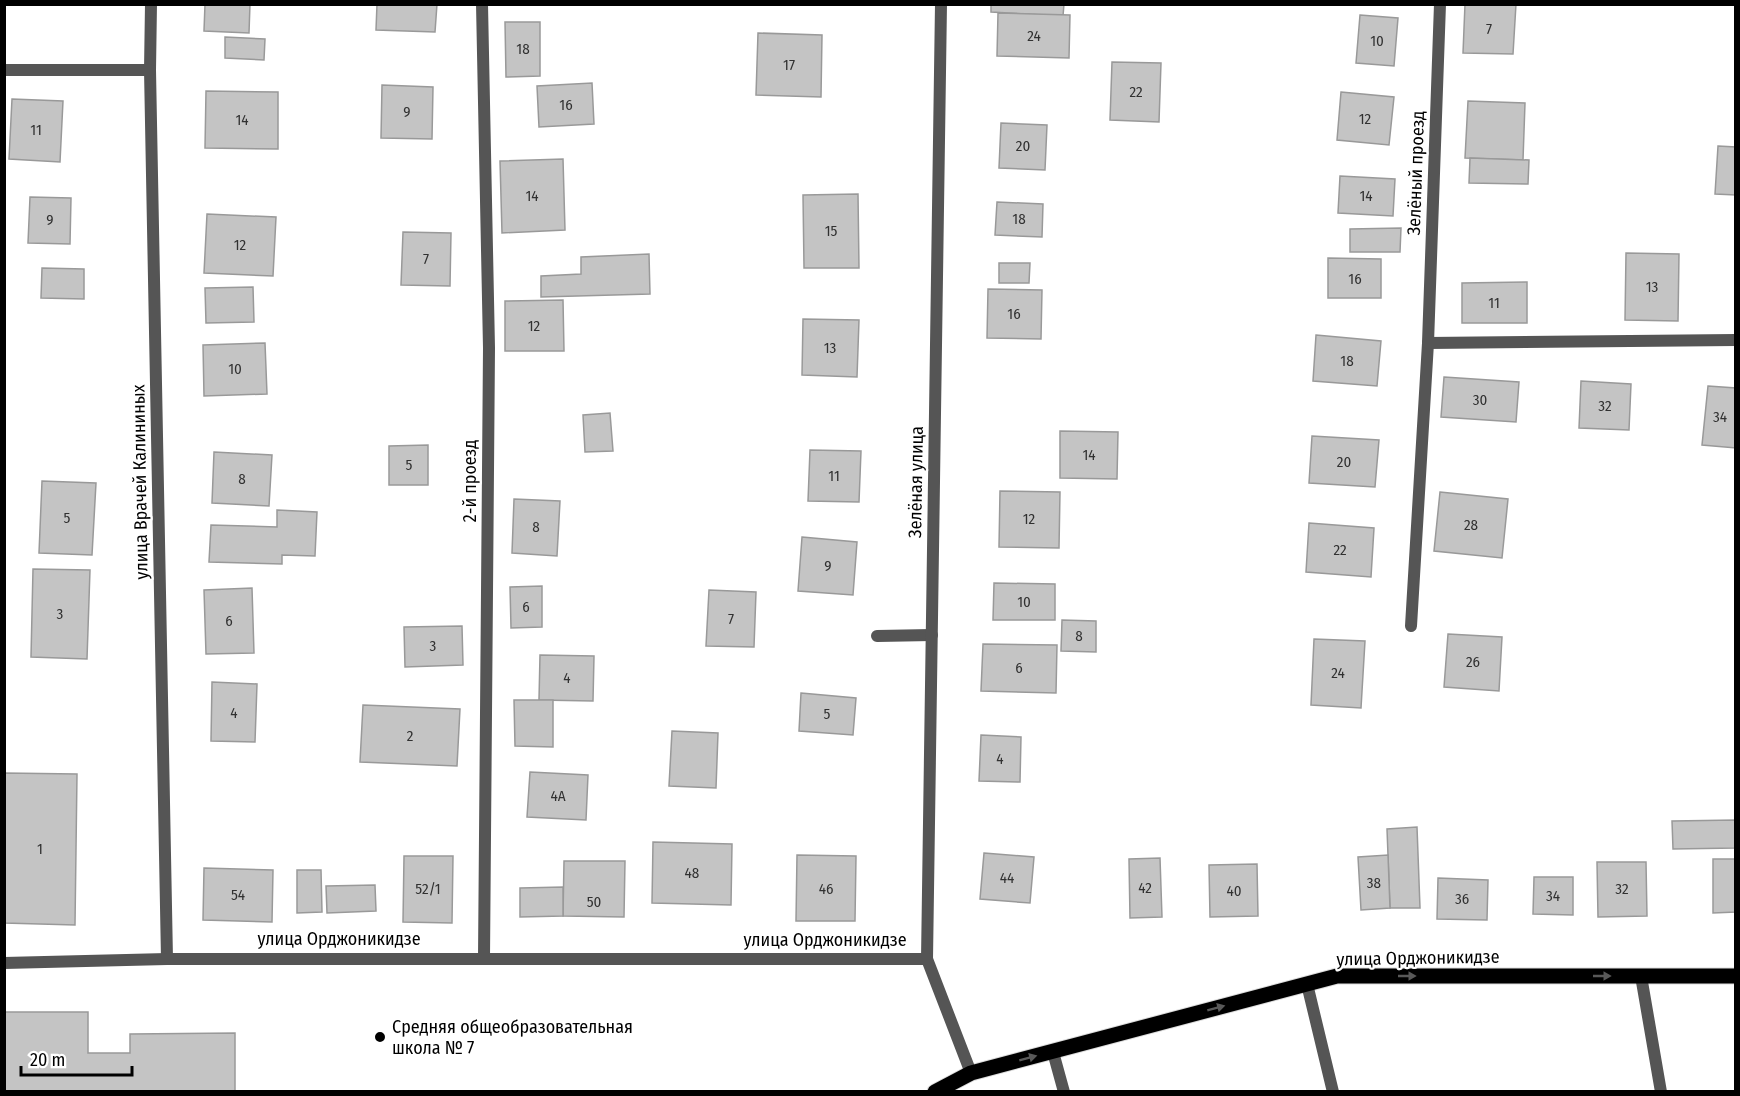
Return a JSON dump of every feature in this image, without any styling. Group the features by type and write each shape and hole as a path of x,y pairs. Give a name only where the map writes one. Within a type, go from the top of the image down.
{"main road":[{"name":"улица Орджоникидзе","path":"971,1073 1337,976 1736,976"},
{"path":"935,1092 971,1073"}],"street":[{"name":"улица Врачей Калининых","path":"151,4 150,70 167,959"},
{"name":"2-й проезд","path":"482,4 489,348 484,958"},
{"name":"Зелёная улица","path":"927,959 941,4"},
{"name":"Зелёный проезд","path":"1411,626 1428,343 1440,4"},
{"path":"4,70 150,70"},
{"path":"1428,343 1736,340"},
{"path":"877,636 932,635"},
{"name":"улица Орджоникидзе","path":"4,963 167,959 927,959 971,1073"},
{"path":"1641,976 1661,1092"},
{"path":"1307,984 1333,1092"},
{"path":"1053,1052 1064,1092"}],"building":[{"path":"205,4 250,4 249,33 204,31"},
{"path":"377,4 437,4 435,32 376,30"},
{"path":"991,4 1064,4 1063,16 991,12"},
{"path":"1465,4 1516,4 1513,54 1463,53"},
{"path":"998,13 1070,15 1069,58 997,56"},
{"path":"1360,15 1398,18 1394,66 1356,63"},
{"path":"505,22 540,22 540,76 506,77"},
{"path":"758,33 822,35 821,97 756,95"},
{"path":"225,37 265,39 264,60 225,58"},
{"path":"1112,62 1161,63 1159,122 1110,120"},
{"path":"592,83 594,124 539,127 537,86"},
{"path":"382,85 433,87 432,139 381,138"},
{"path":"206,91 278,92 278,149 205,148"},
{"path":"1341,92 1394,97 1389,145 1337,140"},
{"path":"12,99 63,101 60,162 9,159"},
{"path":"1468,101 1525,103 1523,160 1465,158"},
{"path":"1001,123 1047,125 1045,170 999,168"},
{"path":"1718,146 1736,147 1736,195 1715,194"},
{"path":"1470,158 1529,160 1528,184 1469,183"},
{"path":"563,159 565,230 502,233 500,161"},
{"path":"1340,176 1395,179 1393,216 1338,213"},
{"path":"858,194 859,268 804,268 803,195"},
{"path":"30,197 71,198 70,244 28,243"},
{"path":"997,202 1043,204 1042,237 995,235"},
{"path":"207,214 276,217 273,276 204,273"},
{"path":"1401,228 1400,252 1350,252 1350,229"},
{"path":"403,232 451,233 450,286 401,285"},
{"path":"1626,253 1679,254 1678,321 1625,320"},
{"path":"649,254 650,294 541,297 541,276 581,274 581,257"},
{"path":"1328,258 1381,259 1381,298 1328,298"},
{"path":"999,263 1030,263 1029,283 999,283"},
{"path":"42,268 84,269 84,299 41,298"},
{"path":"1527,282 1527,323 1462,323 1462,283"},
{"path":"253,287 254,322 206,323 205,288"},
{"path":"988,289 1042,290 1041,339 987,338"},
{"path":"563,300 564,351 505,351 505,301"},
{"path":"803,319 859,320 857,377 802,375"},
{"path":"1316,335 1381,341 1377,386 1313,381"},
{"path":"265,343 267,394 204,396 203,345"},
{"path":"1444,377 1519,382 1516,422 1441,417"},
{"path":"1581,381 1631,384 1629,430 1579,428"},
{"path":"1708,386 1736,388 1736,448 1702,445"},
{"path":"610,413 613,451 585,452 583,415"},
{"path":"1060,431 1118,432 1117,479 1060,478"},
{"path":"1312,436 1379,440 1375,487 1309,483"},
{"path":"428,445 428,485 389,485 389,446"},
{"path":"810,450 861,451 859,502 808,501"},
{"path":"214,452 272,455 269,506 212,503"},
{"path":"42,481 96,483 92,555 39,553"},
{"path":"1000,491 1060,492 1059,548 999,547"},
{"path":"1440,492 1508,499 1502,558 1434,551"},
{"path":"514,499 560,501 557,556 512,553"},
{"path":"277,510 317,512 315,556 282,555 282,564 209,562 211,525 277,527"},
{"path":"1309,523 1374,528 1371,577 1306,572"},
{"path":"802,537 857,542 853,595 798,591"},
{"path":"33,569 90,570 87,659 31,657"},
{"path":"994,583 1055,584 1055,620 993,620"},
{"path":"542,586 542,627 511,628 510,587"},
{"path":"252,588 254,653 206,654 204,590"},
{"path":"709,590 756,592 754,647 706,646"},
{"path":"1062,620 1096,621 1096,652 1061,651"},
{"path":"462,626 463,665 405,667 404,627"},
{"path":"1448,634 1502,637 1499,691 1444,687"},
{"path":"1314,639 1365,641 1361,708 1311,705"},
{"path":"983,644 1057,645 1056,693 981,691"},
{"path":"540,655 594,656 593,701 539,700"},
{"path":"212,682 257,684 255,742 211,741"},
{"path":"801,693 856,698 853,735 799,731"},
{"path":"514,700 553,700 553,747 515,746"},
{"path":"363,705 460,709 457,766 360,762"},
{"path":"672,731 718,733 716,788 669,786"},
{"path":"981,735 1021,737 1020,782 979,781"},
{"path":"530,772 588,775 586,820 527,817"},
{"path":"4,773 77,774 75,925 4,923"},
{"path":"1736,820 1736,848 1673,849 1672,821"},
{"path":"1417,827 1420,908 1390,908 1387,829"},
{"path":"653,842 732,844 731,905 652,903"},
{"path":"984,853 1034,857 1030,903 980,899"},
{"path":"797,855 856,856 855,921 796,921"},
{"path":"1388,855 1390,908 1361,910 1358,857"},
{"path":"404,856 453,856 452,923 403,922"},
{"path":"1160,858 1162,917 1130,918 1129,859"},
{"path":"1713,859 1736,859 1736,912 1713,913"},
{"path":"564,861 625,861 624,917 563,916"},
{"path":"1597,862 1646,862 1647,916 1598,917"},
{"path":"1257,864 1258,916 1210,917 1209,865"},
{"path":"204,868 273,870 272,922 203,920"},
{"path":"297,870 321,870 322,912 297,913"},
{"path":"1534,877 1573,877 1573,915 1533,914"},
{"path":"1438,878 1488,880 1487,920 1437,919"},
{"path":"375,885 376,911 327,913 326,886"},
{"path":"563,887 563,916 520,917 520,888"},
{"path":"4,1012 88,1012 88,1053 130,1053 130,1034 235,1033 235,1092 4,1092"}],"place":[{"name":"Средняя общеобразовательная школа № 7","path":"380,1037"}]}
